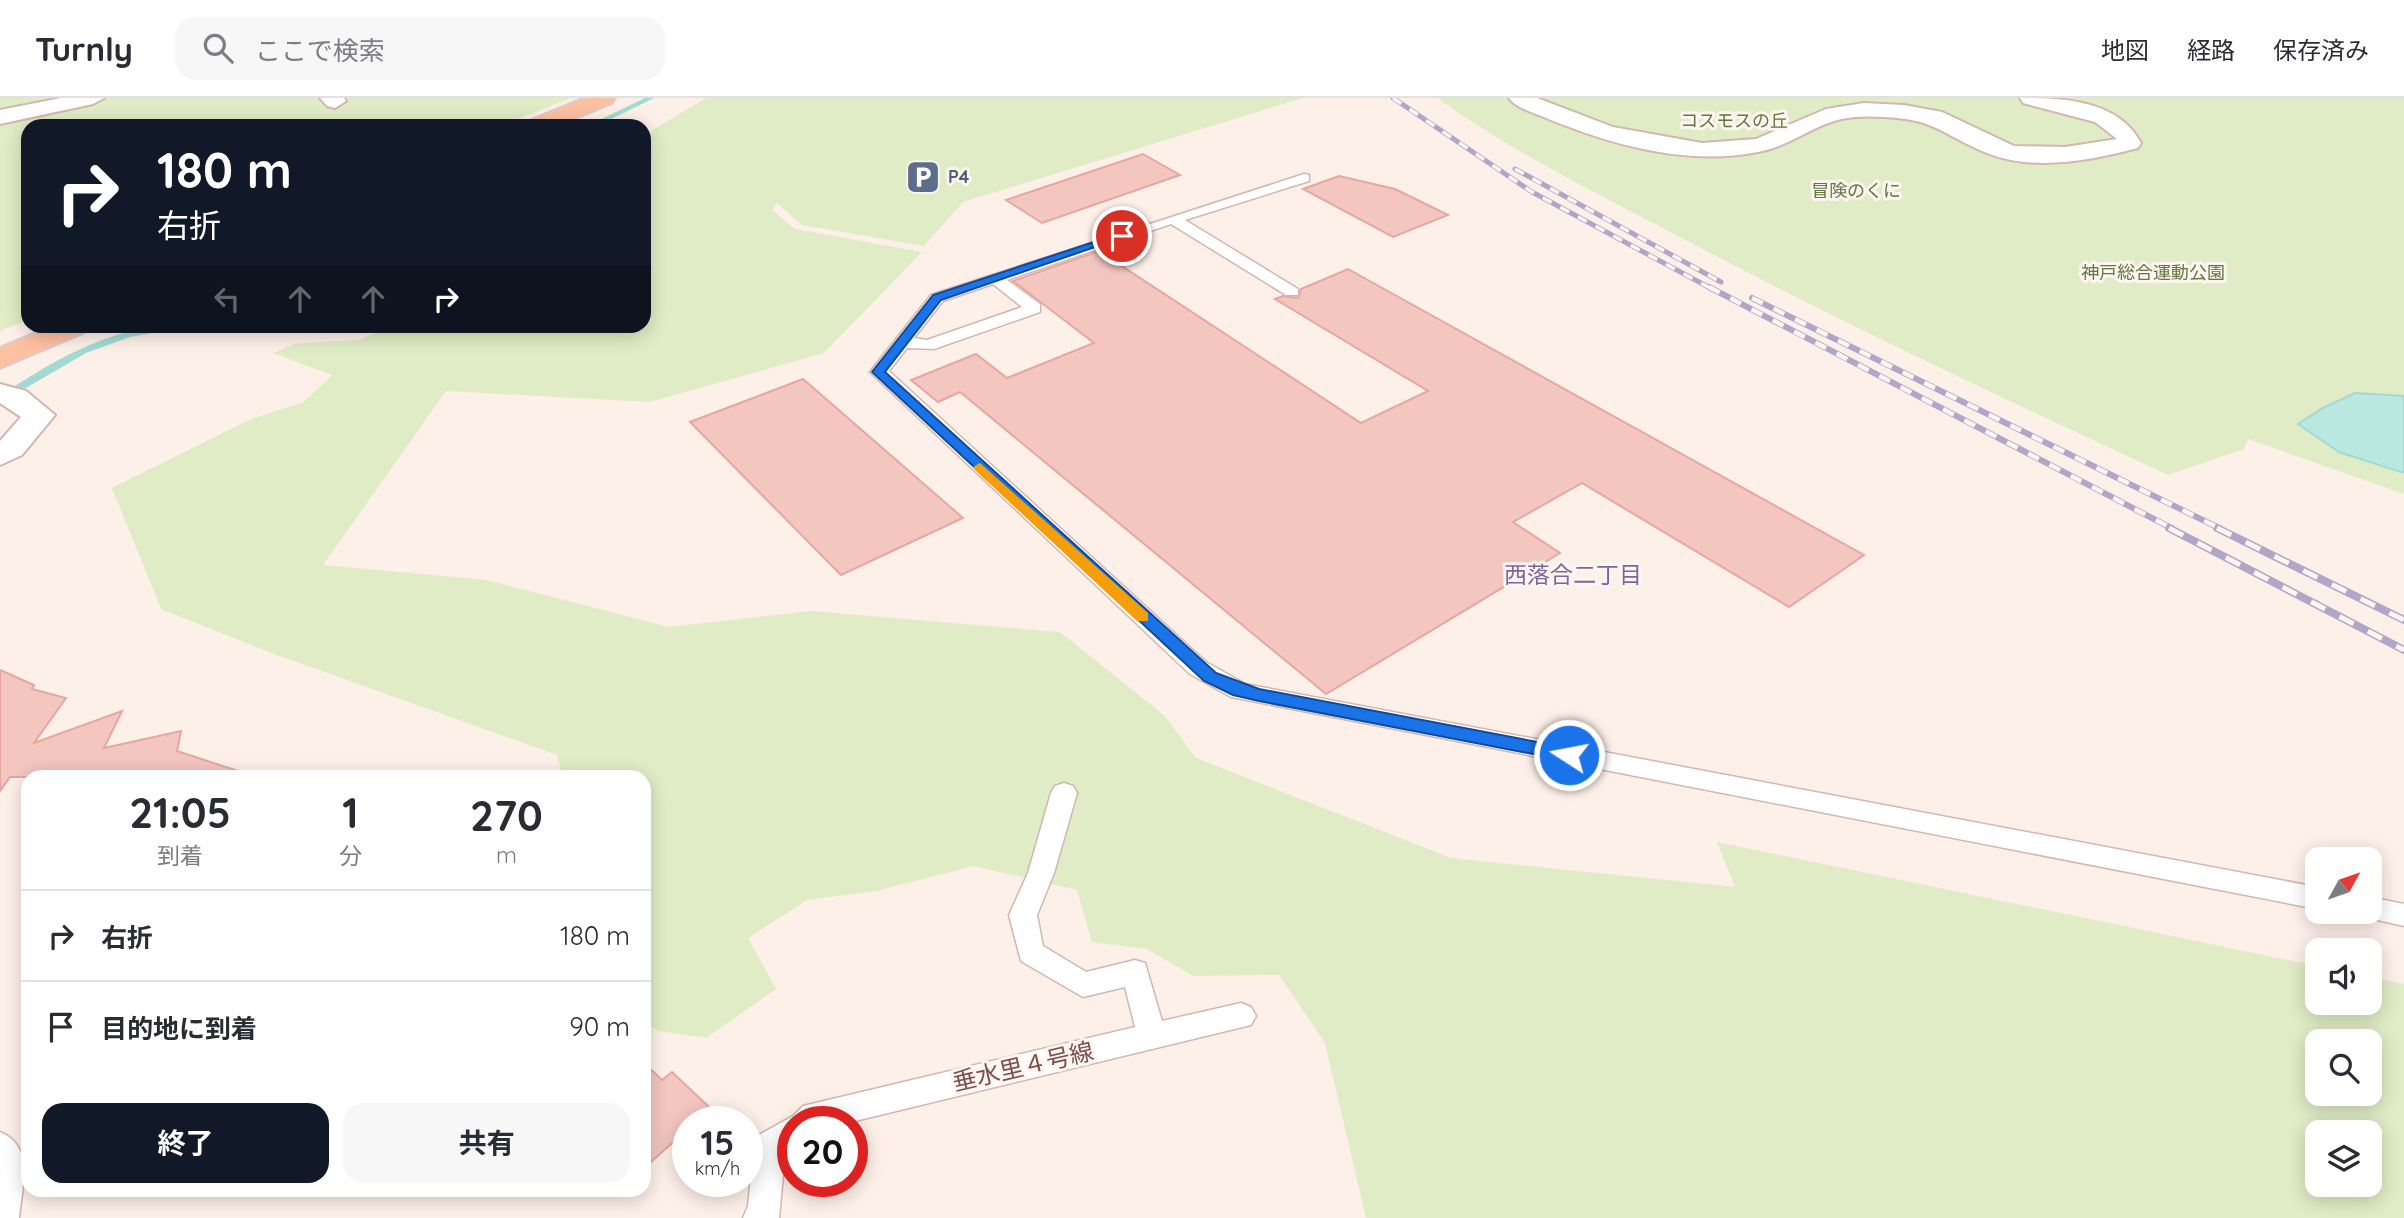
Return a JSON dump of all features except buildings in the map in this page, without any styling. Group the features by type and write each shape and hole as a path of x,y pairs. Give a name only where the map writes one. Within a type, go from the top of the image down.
{"main road":[{"path":"554,119 604,98"},
{"path":"0,359 59,333"}],"street":[{"path":"0,117 93,98"},
{"path":"1520,98 1676,164 1703,171"},
{"path":"1592,129 1688,147 1731,148 1768,142 1815,118 1838,112 1864,110 1940,118 1997,149 2026,154 2106,150 2130,143 2127,132 2114,121 2033,98"},
{"path":"0,455 11,448 39,415 8,395"}],"lane":[{"path":"1304,178 937,298 879,372 1198,668 1225,685 1259,695 2305,896"},
{"path":"1173,219 1292,292"},
{"path":"902,342 928,345 1034,308 995,278"},
{"path":"1064,793 1041,873 1023,915 1031,953 1083,985 1135,972 1152,1037"},
{"path":"2382,910 2404,915"},
{"name":"垂水里４号線","path":"857,1106 1241,1016"},
{"path":"759,1218 764,1214 770,1146 777,1141"},
{"path":"0,1147 8,1157 3,1218"}],"green space":[{"path":"0,98 571,98 518,119 21,119 21,323 0,331"},
{"path":"706,98 1303,98 963,202 924,246 802,225 777,203 772,210 795,229 922,252 824,353 650,402 446,391 323,565 487,580 669,627 811,611 1060,632 1165,716 1196,758 1451,858 1735,887 1717,842 2305,964 2305,1015 2382,1015 2382,979 2404,984 2404,1218 1366,1218 1325,1043 1279,975 1193,976 1147,949 1092,942 1077,890 974,866 876,891 807,900 748,938 776,989 706,1038 658,1031 651,1026 651,770 561,770 557,755 277,655 161,609 112,488 251,419 304,402 332,375 273,353 297,343 359,340 376,333 651,333 651,133"},
{"name":"神戸総合運動公園","path":"1437,98 2404,98 2404,396 2355,393 2339,452 2404,473 2404,494 2248,439 2244,449 2168,475 1737,267 1554,171"}],"water":[{"path":"2355,393 2404,396 2404,473 2339,452 2298,424 2323,408"}],"waterway":[{"path":"606,119 651,98"},
{"path":"0,400 62,361 105,342 135,333"}],"railway":[{"path":"1393,98 1532,192 1712,289"},
{"path":"1515,169 1721,282"},
{"path":"1709,287 2173,529"},
{"path":"1752,298 2221,529"},
{"path":"2169,528 2404,650"},
{"path":"2217,528 2404,620"}],"slow traffic":[{"path":"980,467 1143,617"}],"place":[{"name":"P4","path":"923,177"}],"district":[{"name":"西落合二丁目","path":"1573,575"}],"route":[{"path":"1122,236 937,298 879,372 1210,677 1239,691 1569,755"}],"park label":[{"name":"コスモスの丘","path":"1734,121"},
{"name":"冒険のくに","path":"1856,191"}]}
